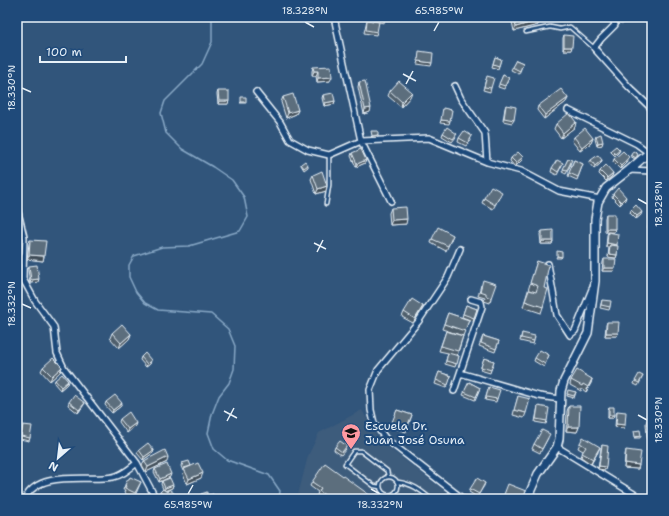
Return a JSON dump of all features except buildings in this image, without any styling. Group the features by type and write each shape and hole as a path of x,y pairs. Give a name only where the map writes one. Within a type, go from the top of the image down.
{"main road":[{"path":"528,499 538,474 557,447 560,432 560,399 564,381 588,333 595,281 595,212 606,188 651,152"}],"street":[{"path":"334,17 361,141 392,201"},
{"path":"613,17 615,25 594,48 629,87 652,109"},
{"path":"455,86 461,99 485,134 487,162"},
{"path":"256,92 280,122 290,140 308,150 329,155 361,141 429,138 487,162 521,171 559,191 600,199"},
{"path":"568,110 651,152"},
{"path":"629,170 652,171"},
{"path":"17,208 24,237 23,279 35,301 54,327 57,353 64,368 137,463 156,499"},
{"path":"460,248 448,277 418,322 378,370 370,390 370,397 374,423 386,439 463,499"},
{"path":"548,264 557,315 570,335 575,331 595,281"},
{"path":"454,392 482,307 481,302 471,298"},
{"path":"460,374 539,396 560,399"},
{"path":"557,447 640,499"},
{"path":"25,499 28,492 40,484 60,478 112,478 123,474 137,463"}],"lane":[{"path":"526,32 550,27 560,29 570,27 594,48"},
{"path":"326,204 329,185 329,155"},
{"path":"380,487 382,480 388,476 395,478 398,482 399,488 391,495 384,493 380,487 374,486 345,464 354,451 361,451 387,471 388,476"},
{"path":"398,482 408,483 416,487 431,499"}],"shaded area":[{"name":"Escuela Dr. Juan José Osuna","path":"362,410 375,434 382,443 455,499 297,499 308,456 319,433"}],"waterway":[{"path":"212,17 212,42 202,64 165,101 161,113 166,133 182,149 232,180 244,197 248,217 240,231 189,246 162,247 134,256 129,265 129,277 136,292 145,303 158,310 211,314 228,329 235,346 234,369 229,383 219,396 212,414 208,433 214,449 227,460 269,475 280,491 279,499"}],"place":[{"name":"Escuela Dr. Juan José Osuna","path":"351,450"}]}
